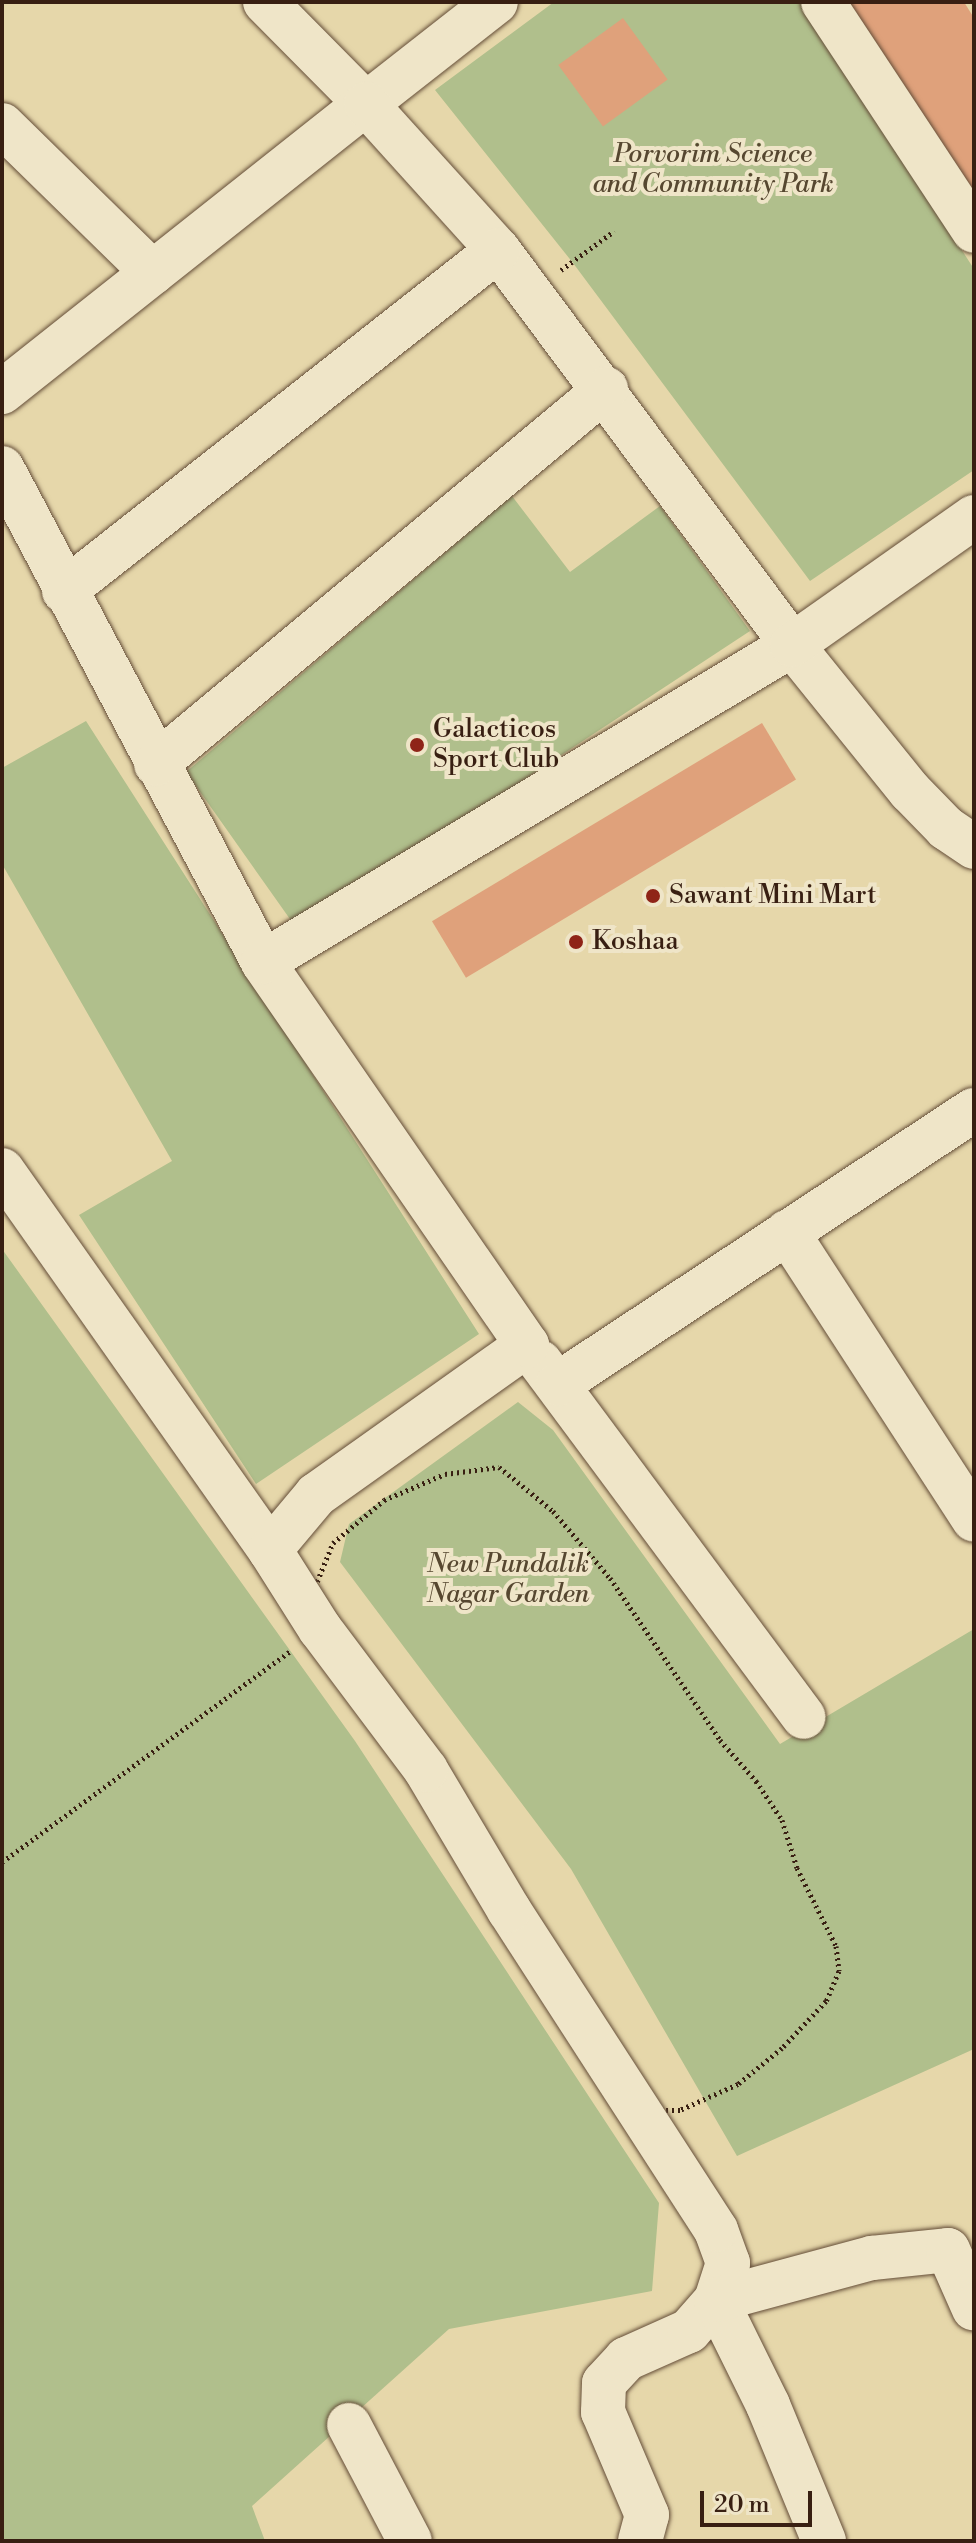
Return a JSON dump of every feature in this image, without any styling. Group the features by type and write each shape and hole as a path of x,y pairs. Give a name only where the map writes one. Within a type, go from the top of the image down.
{"street":[{"path":"265,2 366,104 498,250 606,389 792,645 910,791 946,828 974,847"},
{"path":"2,392 496,2"},
{"path":"823,2 974,231"},
{"path":"2,125 153,273"},
{"path":"64,591 498,250"},
{"path":"156,764 606,389"},
{"path":"2,468 64,591 263,962 527,1345 804,1717"},
{"path":"263,962 792,645 974,517"},
{"path":"558,1384 974,1110"},
{"path":"2,1170 270,1550 320,1629 426,1770 716,2230 728,2263 716,2300 689,2331 626,2359 604,2383 603,2412 647,2515 640,2541"},
{"path":"787,1232 974,1520"},
{"path":"270,1550 316,1495 527,1345"},
{"path":"716,2300 872,2258 948,2250 974,2309"},
{"path":"716,2300 768,2405 824,2541"},
{"path":"349,2425 410,2541"}],"path":[{"path":"528,287 573,263 614,231"},
{"path":"499,1467 553,1511 610,1578 720,1740 782,1820 797,1868 836,1946 839,1971 826,2001 782,2048 738,2084 680,2110 662,2110 541,1938 471,1816 315,1587 333,1543 384,1500 445,1474 499,1467"},
{"path":"2,1862 320,1629"}],"green space":[{"name":"Porvorim Science and Community Park","path":"554,2 802,2 974,269 974,470 810,581 573,263 435,90"},
{"path":"512,496 570,572 660,506 750,631 297,929 186,772"},
{"path":"86,721 479,1334 256,1484 79,1215 172,1161 2,864 2,768"},
{"path":"2,1249 355,1741 659,2203 652,2291 449,2329 252,2506 265,2541 2,2541"},
{"name":"New Pundalik Nagar Garden","path":"518,1402 553,1430 780,1744 974,1629 974,2049 737,2156 571,1869 340,1562 349,1524"}],"building":[{"path":"847,2 964,2 974,18 974,201"},
{"path":"623,18 668,79 603,127 558,65"},
{"path":"762,723 796,780 466,978 432,921"}],"place":[{"name":"Galacticos Sport Club","path":"417,745"},
{"name":"Sawant Mini Mart","path":"653,896"},
{"name":"Koshaa","path":"576,942"}]}
